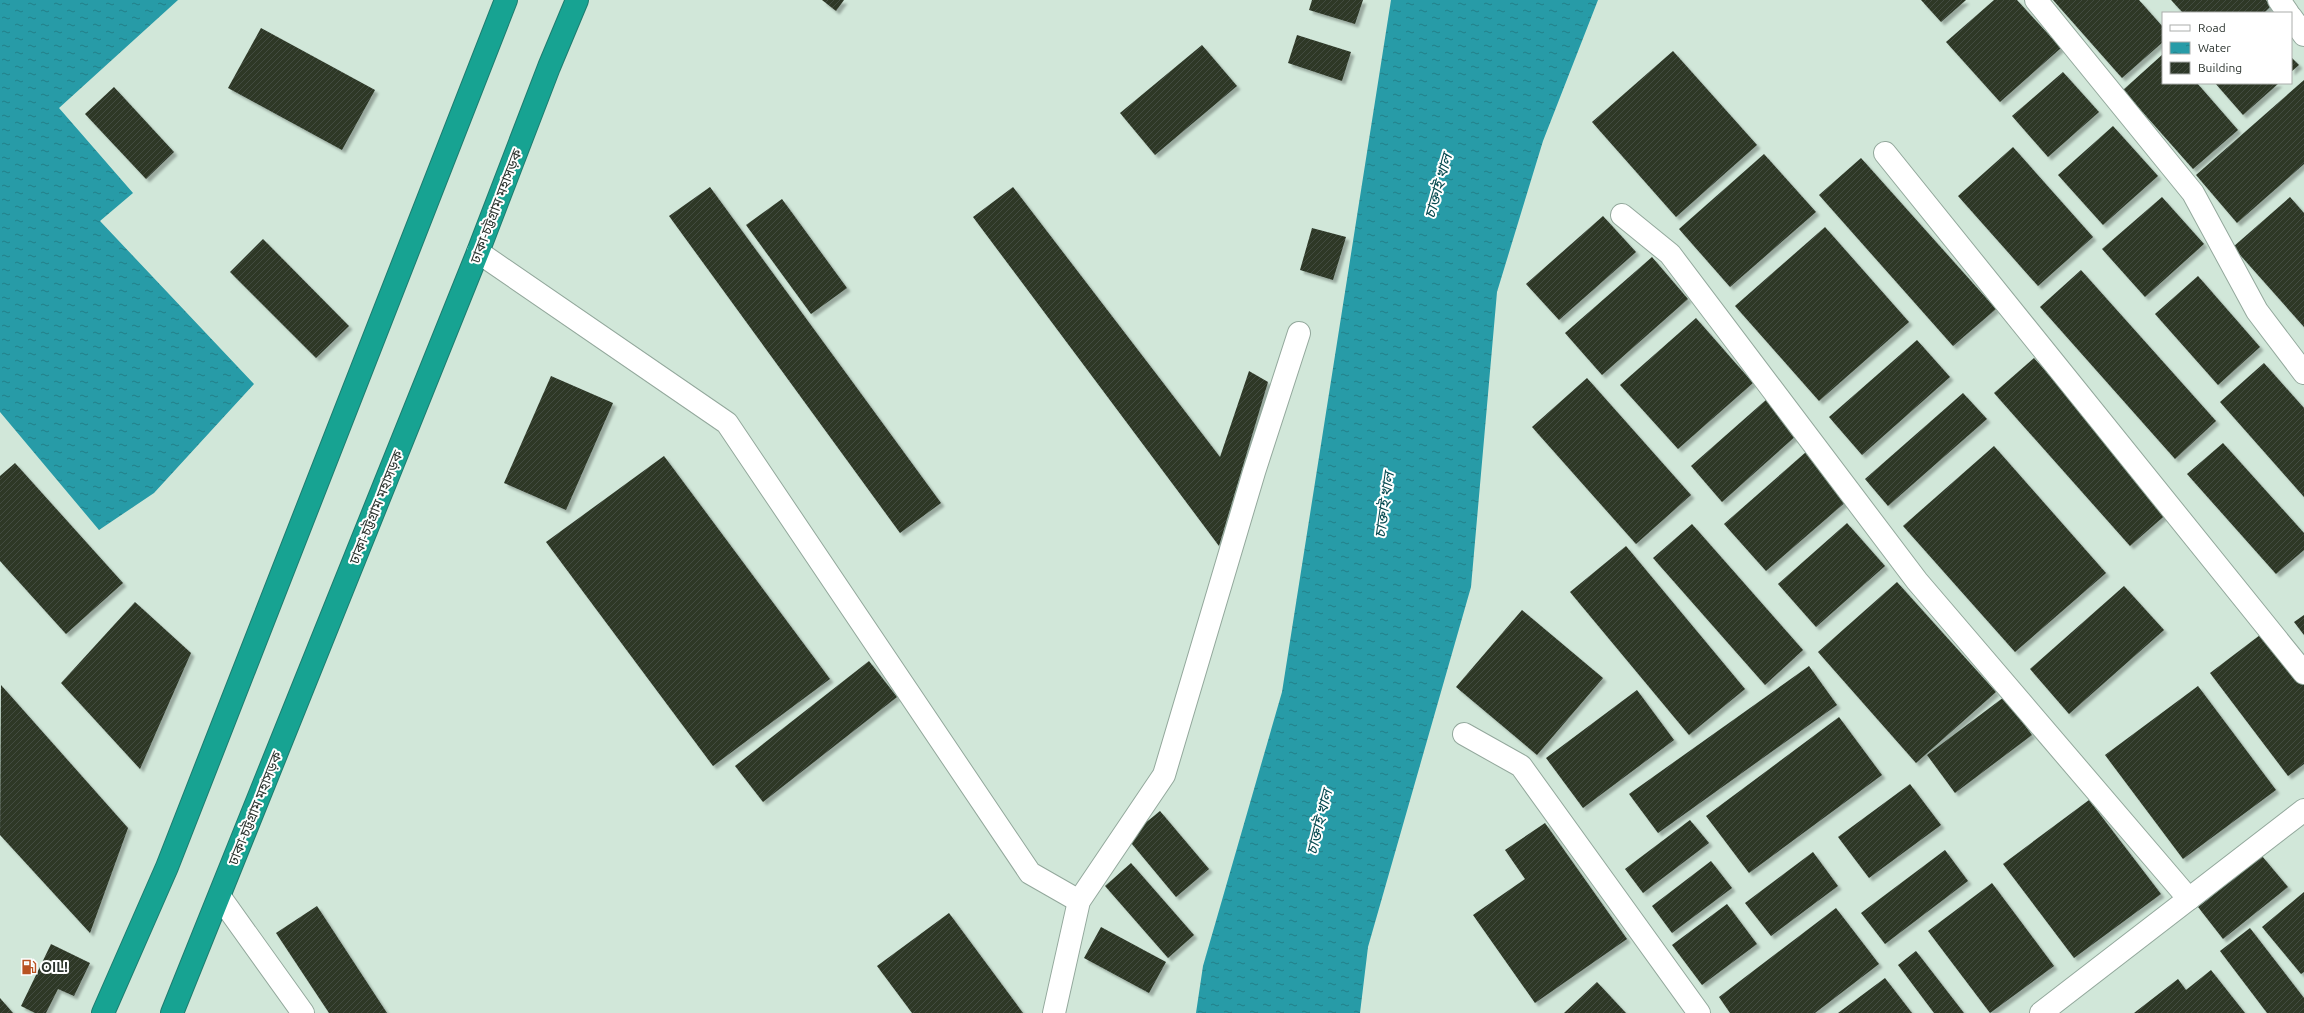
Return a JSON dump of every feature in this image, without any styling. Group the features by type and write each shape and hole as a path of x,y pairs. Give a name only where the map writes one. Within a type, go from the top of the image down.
{"highway":[{"path":"103,1013 167,867 506,0"},
{"name":"ঢাকা-চট্টগ্রাম মহাসড়ক","path":"172,1013 478,252 549,67 577,0"}],"street":[{"path":"2036,0 2193,193 2258,311 2304,373"},
{"path":"2279,0 2287,12"},
{"path":"2292,18 2304,35"},
{"path":"1885,153 2304,673"},
{"path":"1622,214 1670,254 1917,581 2189,899"},
{"path":"478,252 727,423 1030,873 1079,901"},
{"path":"1054,1013 1079,901 1164,776 1254,472 1299,333"},
{"path":"1464,734 1521,766 1698,1013"},
{"path":"2041,1013 2304,810"},
{"path":"220,896 303,1013"}],"water":[{"path":"0,0 178,0 59,108 133,193 100,221 254,384 154,493 99,530 0,412"},
{"name":"চাক্তাই খাল","path":"1391,0 1598,0 1543,141 1497,292 1471,587 1368,947 1360,1013 1196,1013 1203,966 1282,692"}],"building":[{"path":"822,0 844,0 836,11"},
{"path":"1312,0 1363,0 1355,24 1309,10"},
{"path":"1921,0 1966,0 1941,22"},
{"path":"1994,0 2017,0 2061,48 2000,102 1946,42"},
{"path":"2053,0 2139,0 2162,26 2162,43 2122,78"},
{"path":"2171,0 2266,0 2271,6 2265,12 2182,12"},
{"path":"261,28 375,90 342,150 228,88"},
{"path":"1297,35 1351,52 1342,81 1288,63"},
{"path":"1202,45 1237,86 1155,155 1120,113"},
{"path":"1673,51 1757,145 1676,217 1592,122"},
{"path":"2162,55 2162,84 2198,84 2238,130 2193,169 2123,90"},
{"path":"2292,58 2299,65 2292,71"},
{"path":"2063,72 2099,112 2048,157 2012,116"},
{"path":"2304,80 2304,164 2237,223 2196,175"},
{"path":"2216,84 2278,84 2243,115"},
{"path":"114,87 174,152 146,179 85,114"},
{"path":"2113,126 2158,176 2103,225 2058,175"},
{"path":"2013,147 2093,237 2038,286 1958,196"},
{"path":"1764,154 1816,212 1730,287 1679,229"},
{"path":"1861,158 1996,309 1953,346 1819,195"},
{"path":"710,187 941,503 900,533 669,216"},
{"path":"1013,187 1220,457 1249,371 1268,382 1219,546 973,217"},
{"path":"2162,197 2204,244 2145,297 2102,249"},
{"path":"2290,197 2304,213 2304,327 2233,247"},
{"path":"782,199 847,288 811,314 746,225"},
{"path":"1603,216 1636,252 1559,320 1526,284"},
{"path":"1825,227 1909,322 1819,401 1735,306"},
{"path":"1312,228 1346,237 1333,280 1300,270"},
{"path":"263,239 349,326 316,358 230,272"},
{"path":"1652,257 1688,299 1602,375 1565,333"},
{"path":"2081,270 2216,421 2175,459 2040,307"},
{"path":"2198,276 2260,347 2218,385 2155,314"},
{"path":"1696,318 1753,383 1678,449 1620,385"},
{"path":"1917,340 1950,377 1862,455 1829,417"},
{"path":"2034,358 2170,511 2130,546 1994,393"},
{"path":"2264,363 2304,408 2304,497 2220,402"},
{"path":"551,376 613,403 566,510 504,483"},
{"path":"1587,378 1691,495 1636,544 1532,427"},
{"path":"1963,393 1987,419 1888,506 1865,479"},
{"path":"1767,399 1798,434 1722,502 1691,466"},
{"path":"2223,443 2304,533 2304,550 2276,574 2187,474"},
{"path":"1994,446 2106,573 2015,652 1903,526"},
{"path":"1806,452 1848,500 1766,571 1724,524"},
{"path":"664,456 830,679 713,766 546,542"},
{"path":"15,463 123,583 66,634 0,561 0,476"},
{"path":"1847,523 1885,566 1816,627 1778,584"},
{"path":"1692,524 1803,650 1765,685 1653,558"},
{"path":"1626,546 1745,689 1689,735 1570,592"},
{"path":"1897,582 1996,692 1916,763 1818,652"},
{"path":"2124,586 2164,630 2069,714 2030,669"},
{"path":"135,602 191,653 140,769 61,683"},
{"path":"1522,610 1603,678 1537,755 1456,687"},
{"path":"2304,615 2304,635 2294,622"},
{"path":"2264,632 2304,685 2304,764 2288,776 2210,673"},
{"path":"869,661 897,697 763,802 735,766"},
{"path":"1809,666 1837,705 1658,833 1629,794"},
{"path":"1,685 128,828 90,933 0,835"},
{"path":"2198,686 2276,790 2183,859 2105,755"},
{"path":"1637,690 1674,740 1583,808 1546,758"},
{"path":"2004,697 2032,735 1955,793 1927,755"},
{"path":"1839,717 1882,775 1749,873 1706,816"},
{"path":"1910,784 1941,825 1869,878 1838,837"},
{"path":"2089,800 2161,894 2074,958 2003,864"},
{"path":"1160,811 1209,869 1176,897 1127,838"},
{"path":"1690,820 1709,843 1643,893 1625,869"},
{"path":"1545,823 1627,939 1535,1003 1473,915 1525,879 1505,850"},
{"path":"1945,850 1968,881 1885,944 1861,913"},
{"path":"1813,852 1838,886 1771,936 1745,903"},
{"path":"2262,856 2288,887 2223,939 2198,907"},
{"path":"1711,861 1732,888 1672,933 1652,906"},
{"path":"1131,863 1194,935 1168,958 1105,886"},
{"path":"1992,883 2054,966 1990,1013 1928,931"},
{"path":"2304,892 2304,972 2301,974 2262,927"},
{"path":"1727,904 1757,944 1702,985 1672,945"},
{"path":"317,906 387,1013 329,1013 276,933"},
{"path":"1836,908 1879,964 1815,1013 1730,1013 1719,997"},
{"path":"949,913 1023,1013 912,1013 877,966"},
{"path":"1101,927 1166,962 1149,993 1084,958"},
{"path":"2250,928 2304,998 2304,1013 2267,1013 2220,951"},
{"path":"51,944 90,963 74,996 58,989 46,1013 35,1013 21,1006"},
{"path":"1916,951 1964,1013 1934,1013 1898,965"},
{"path":"2211,970 2245,1013 2134,1013 2178,979 2186,990"},
{"path":"1885,978 1912,1013 1838,1013"},
{"path":"1597,982 1626,1013 1564,1013"},
{"path":"0,998 13,1013 0,1013"}],"place":[{"name":"OIL!","path":"29,967"}]}
